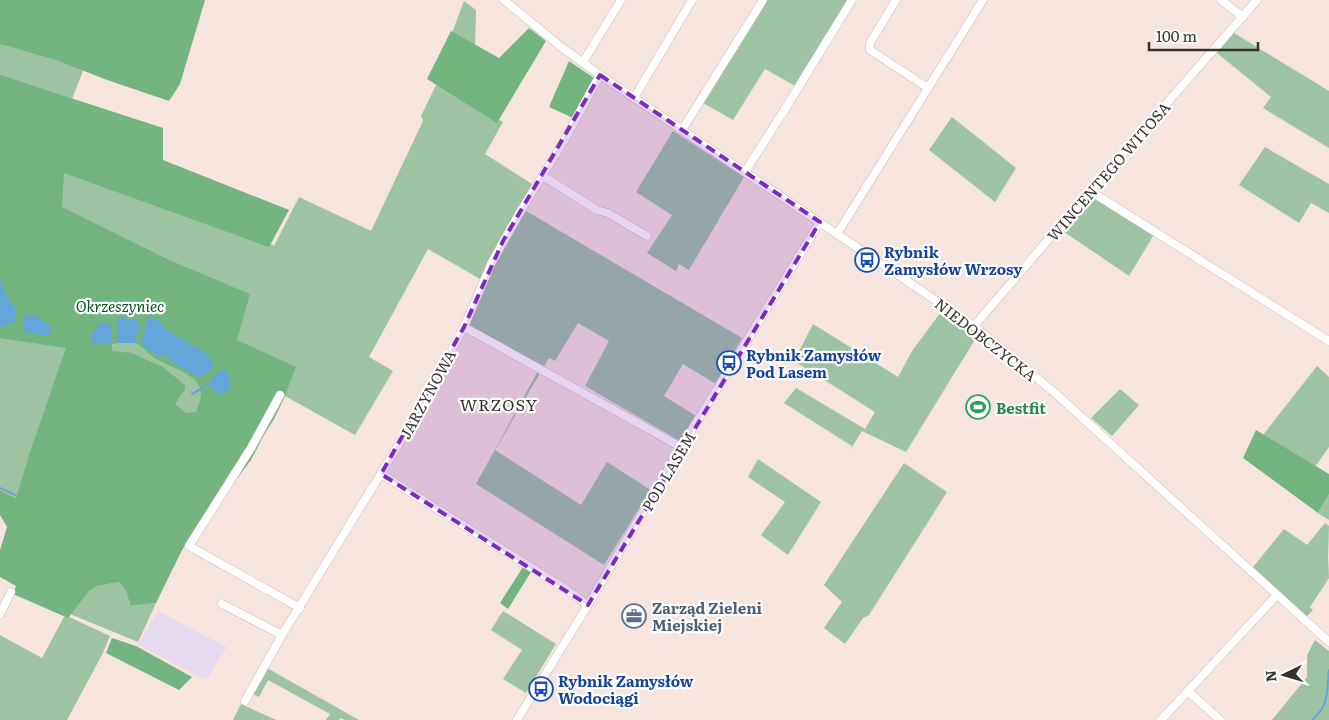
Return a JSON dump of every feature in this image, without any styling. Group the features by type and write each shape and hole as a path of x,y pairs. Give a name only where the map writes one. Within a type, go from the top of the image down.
{"street":[{"name":"NIEDOBCZYCKA","path":"504,0 560,46 600,75 974,326 1055,393 1329,642"},
{"path":"582,62 621,0"},
{"path":"634,98 692,0"},
{"path":"682,130 763,0"},
{"path":"745,172 852,0"},
{"path":"896,0 870,43 870,50 928,88"},
{"path":"837,234 983,0"},
{"path":"1222,0 1242,17"},
{"name":"WINCENTEGO WITOSA","path":"974,326 1257,0"},
{"name":"JARZYNOWA","path":"245,701 282,635 418,413 464,326 492,262 600,75"},
{"path":"543,176 597,210 608,213 647,236"},
{"path":"1090,191 1329,340"},
{"name":"POD LASEM","path":"517,720 681,447 820,222"},
{"path":"464,326 681,447"},
{"path":"280,395 251,448 188,546 300,608"},
{"path":"381,474 588,604"},
{"path":"0,614 10,592"},
{"path":"1161,720 1277,595"},
{"path":"222,604 282,635"},
{"path":"1188,691 1220,720"}],"highlighted area":[{"path":"600,75 820,222 588,605 381,474 464,327 503,241"}],"shaded area":[{"path":"158,611 227,647 206,680 138,645"}],"green space":[{"path":"0,0 92,48 72,99 274,246 299,197 371,231 423,121 421,116 438,81 471,105 503,122 485,154 532,184 526,211 742,338 716,384 683,364 664,396 696,416 680,441 585,386 609,341 578,323 555,361 549,358 495,450 581,505 607,462 649,489 650,491 604,565 476,484 538,371 459,329 480,279 428,249 369,357 393,371 355,435 285,396 295,368 16,498 0,490"},
{"path":"0,0 205,0 180,84 169,101 59,61 1,44 0,46"},
{"path":"766,0 850,0 797,87 765,69 733,120 703,103"},
{"path":"464,1 476,10 475,48 450,38"},
{"path":"529,28 546,41 497,123 427,79 451,31 499,58"},
{"path":"1234,33 1329,91 1329,148 1263,108 1271,97 1217,53"},
{"path":"569,61 594,78 573,118 549,107"},
{"name":"Okrzeszyniec","path":"0,75 163,128 163,160 289,210 269,247 64,173 62,207 169,260 250,294 237,340 296,367 274,419 251,460 235,481 233,468 214,503 182,550 156,603 131,606 126,591 119,582 98,586 89,591 68,618 13,594 16,586 0,577 0,550 7,527 0,515 0,490 16,498 66,348 0,338 0,327 5,326 16,310 6,295 0,279","holes":["148,318 157,319 168,331 177,336 172,362 167,356 157,355 142,340","118,320 137,321 140,324 135,343 153,357 182,371 199,386 201,396 196,412 186,413 175,404 185,389 185,385 163,367 132,353 112,351 112,344 118,343","112,327 112,343 91,342","227,369 228,375 213,390 212,383"]},
{"path":"952,117 1016,168 995,202 929,150"},
{"path":"673,131 744,177 689,270 679,264 676,271 647,253 672,215 636,192"},
{"path":"1265,147 1329,184 1329,213 1311,203 1299,223 1239,185"},
{"path":"1081,193 1089,194 1155,233 1129,276 1054,225"},
{"path":"944,308 979,333 906,452 862,431 849,452 852,446 784,403 796,388 865,429 875,412 794,361 813,324 898,377 912,351"},
{"path":"1317,366 1329,377 1329,447 1315,467 1263,435"},
{"path":"1120,389 1139,405 1112,436 1091,418"},
{"path":"1256,430 1329,474 1329,494 1318,513 1243,458"},
{"path":"758,459 821,502 788,555 761,535 785,502 748,477"},
{"path":"904,463 947,492 869,615 863,618 845,644 824,628 842,602 824,585"},
{"path":"1329,494 1329,520 1318,513"},
{"path":"1325,523 1329,526 1329,578 1310,607 1313,610 1306,617 1253,567 1284,529 1307,545"},
{"path":"523,567 531,572 508,609 500,603"},
{"path":"119,582 126,591 132,606 156,603 138,642 70,614 89,591 98,586"},
{"path":"503,611 556,644 526,693 503,679 522,650 491,630"},
{"path":"65,615 110,636 103,653 67,720 0,720 0,635 42,658"},
{"path":"112,638 136,646 192,677 179,690 106,653"},
{"path":"1315,640 1329,651 1329,720 1272,720 1307,677 1307,655"},
{"path":"267,668 359,720 340,718 339,720 326,720 330,714 268,680 259,697 253,694"},
{"path":"241,704 276,720 233,720"}],"water":[{"path":"0,279 6,295 16,310 15,321 0,327"},
{"path":"24,315 40,318 45,322 52,328 49,336 24,332"},
{"path":"119,317 137,321 140,324 135,343 118,343"},
{"path":"148,318 157,319 168,331 205,352 214,365 210,371 200,378 172,362 167,356 157,355 142,346"},
{"path":"102,323 109,324 112,327 112,344 94,344 91,342 94,331"},
{"path":"227,369 231,385 229,389 222,394 215,392 210,381 217,373"}],"waterway":[{"path":"192,394 212,383"},
{"path":"0,488 15,495"},
{"path":"1312,720 1321,711 1325,703 1329,670"}],"place":[{"name":"Rybnik Zamysłów Wrzosy","path":"867,260"},
{"name":"Rybnik Zamysłów Pod Lasem","path":"729,363"},
{"name":"Bestfit","path":"978,407"},
{"name":"Zarząd Zieleni Miejskiej","path":"634,616"},
{"name":"Rybnik Zamysłów Wodociągi","path":"541,689"}],"district":[{"name":"WRZOSY","path":"499,404"}]}
